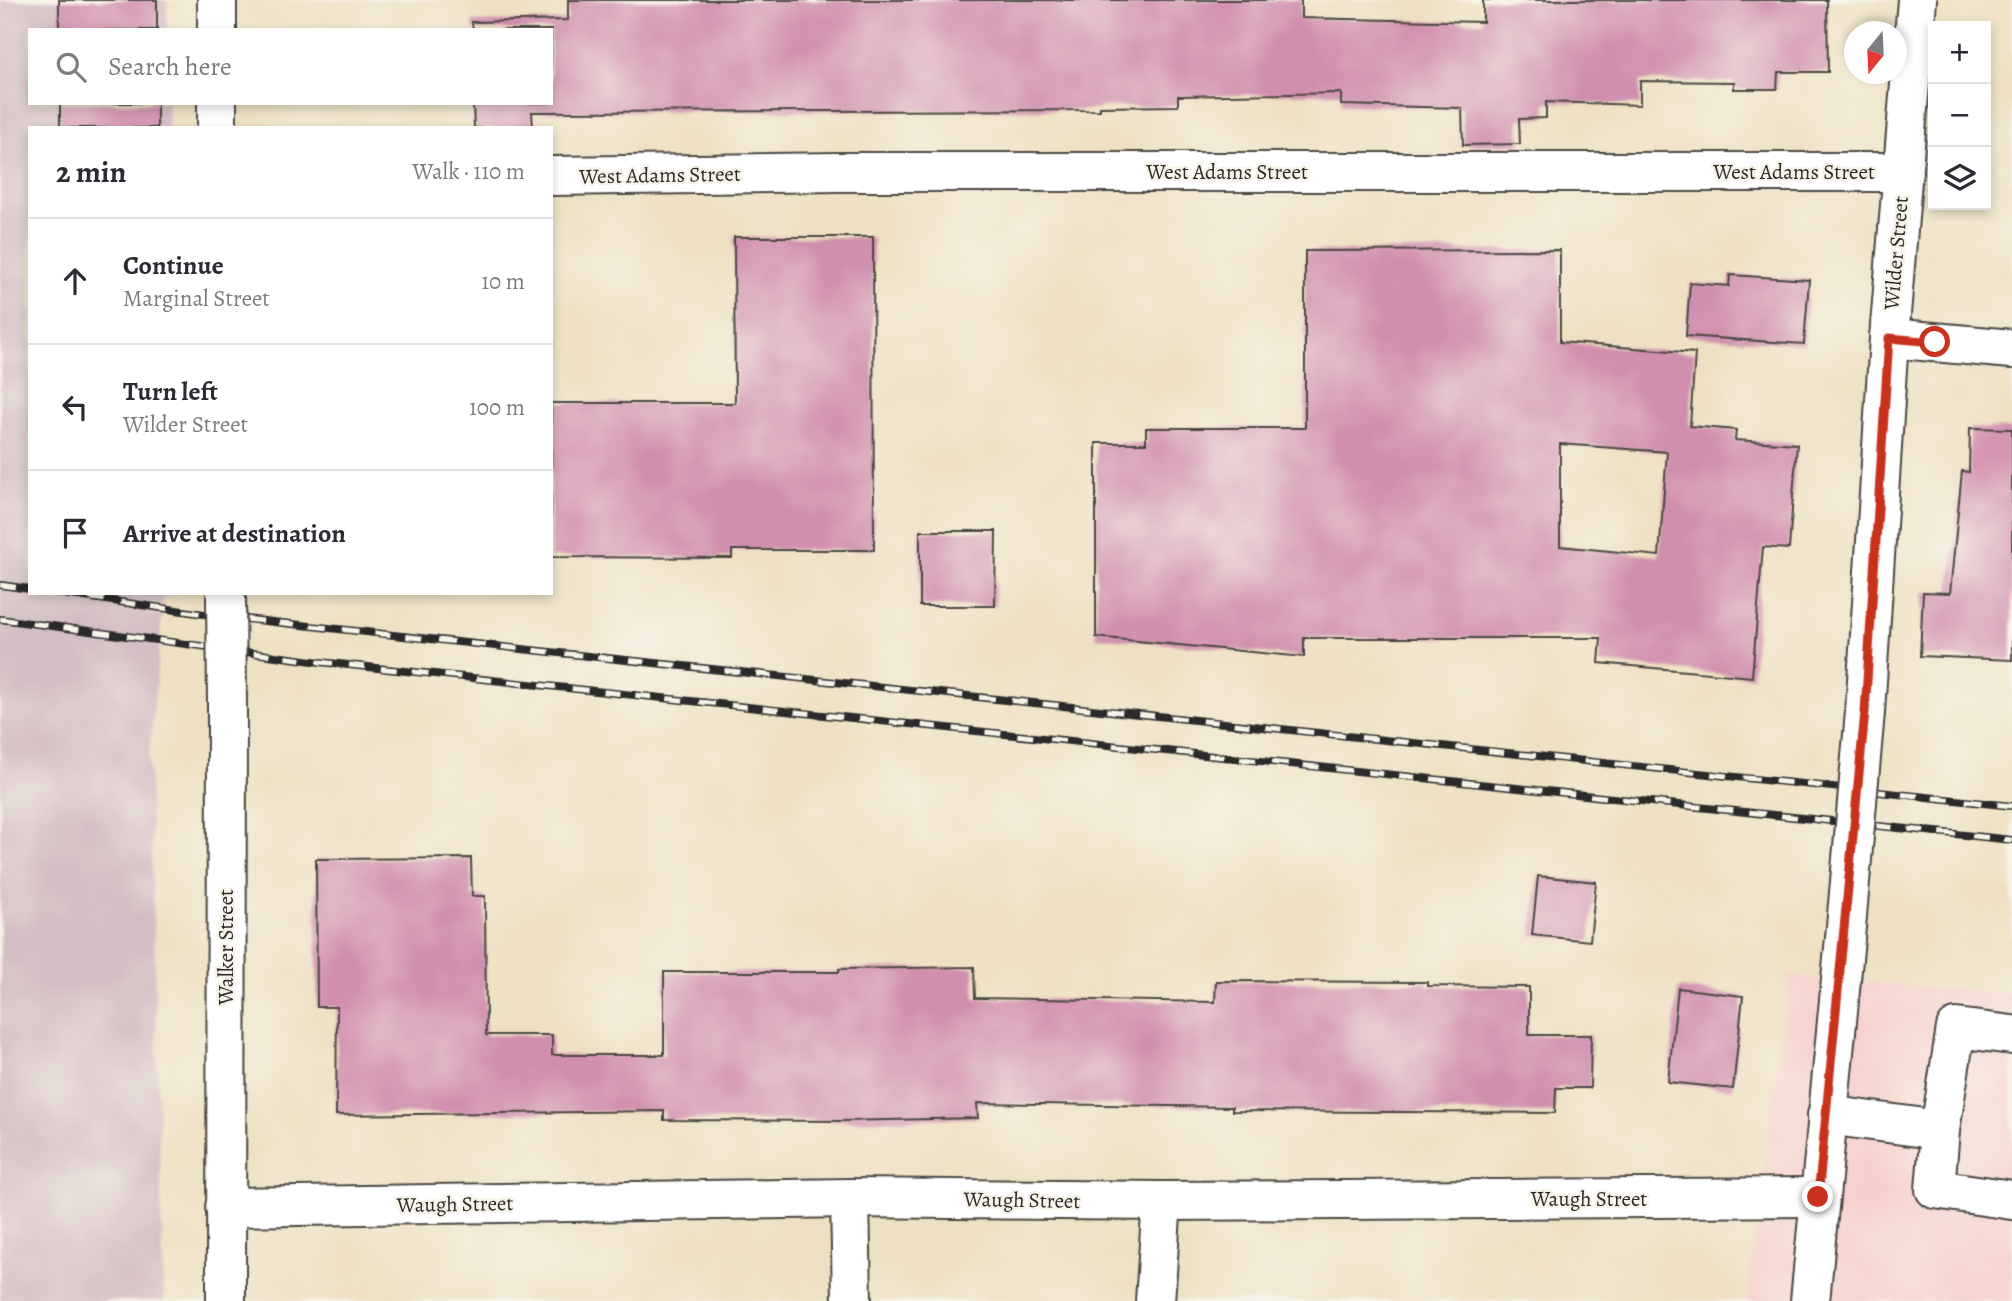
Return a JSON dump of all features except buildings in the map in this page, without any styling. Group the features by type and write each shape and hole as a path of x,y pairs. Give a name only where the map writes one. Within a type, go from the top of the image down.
{"street":[{"path":"217,0 217,28"},
{"name":"Wilder Street","path":"1810,1301 1865,712 1889,338 1917,0"},
{"path":"217,105 217,126"},
{"name":"West Adams Street","path":"553,176 866,172 1903,172"},
{"path":"1889,338 2012,349"},
{"name":"Walker Street","path":"226,595 226,1301"},
{"path":"2012,1035 1956,1028 1940,1130 1935,1189 2012,1200"},
{"path":"1827,1115 1940,1130"},
{"name":"Waugh Street","path":"225,1207 850,1198 1161,1201 1818,1197"},
{"path":"850,1198 852,1301"},
{"path":"1155,1301 1161,1201"}],"shaded area":[{"path":"0,0 167,0 167,28 28,28 28,105 168,105 168,126 28,126 28,595 164,595 149,759 164,1301 0,1301"},
{"path":"1789,976 2012,994 2012,1301 1746,1301"}],"railway":[{"path":"0,585 28,589"},
{"path":"71,595 218,616 2012,806"},
{"path":"0,619 320,662 2012,840"}],"route":[{"path":"1818,1197 1865,712 1889,338 1935,342"}]}
